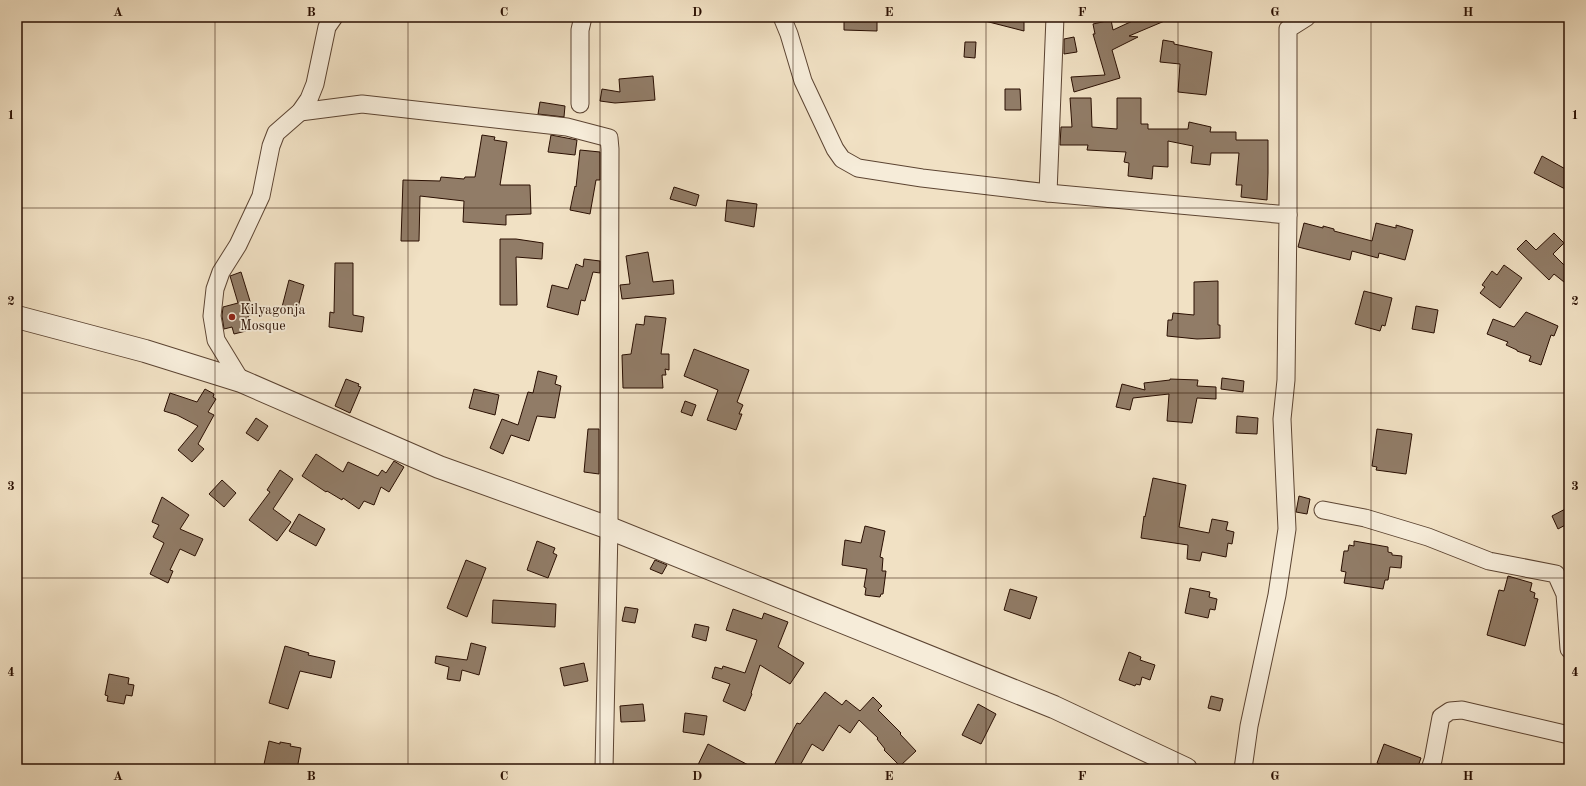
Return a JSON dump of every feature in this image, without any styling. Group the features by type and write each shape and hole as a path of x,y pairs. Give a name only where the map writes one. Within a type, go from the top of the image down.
{"street":[{"path":"241,381 216,340 212,316 215,289 222,272 238,245 261,196 271,146 276,133 300,112 309,99 315,84 327,27 334,17"},
{"path":"580,104 580,30 583,17"},
{"path":"782,17 803,81 835,149 842,159 858,168 922,178 1048,194 1288,215"},
{"path":"1048,194 1055,17"},
{"path":"1243,769 1249,726 1277,595 1287,529 1282,419 1286,380 1288,29 1307,17"},
{"path":"300,112 362,104 568,126 609,138 609,528 604,769"},
{"path":"17,317 145,351 241,381 439,467 609,528 1054,707 1186,769"},
{"path":"1323,510 1365,518 1428,536 1489,561 1556,574 1565,594 1569,650"},
{"path":"1430,769 1441,717 1450,711 1462,710 1569,735"}],"building":[{"path":"844,17 877,17 877,31 844,30"},
{"path":"986,17 1024,17 1024,31 985,21"},
{"path":"1141,17 1174,17 1129,36 1138,37 1112,50 1120,78 1074,92 1071,77 1105,75 1093,34 1095,34 1093,24 1111,20 1113,30"},
{"path":"1074,37 1077,52 1064,54 1064,39"},
{"path":"1163,40 1174,42 1174,44 1212,52 1206,95 1178,92 1180,64 1160,62"},
{"path":"965,42 976,42 975,58 964,57"},
{"path":"653,76 655,100 615,103 600,101 602,89 620,92 619,79"},
{"path":"1005,89 1020,89 1021,110 1005,110"},
{"path":"1070,98 1091,98 1092,127 1117,129 1117,98 1141,98 1141,124 1148,124 1148,129 1188,129 1189,122 1211,127 1210,132 1236,132 1236,140 1268,140 1267,200 1241,197 1242,185 1236,185 1239,153 1211,153 1210,165 1191,163 1193,146 1168,141 1168,167 1153,166 1152,179 1128,176 1129,163 1124,162 1126,152 1087,150 1088,145 1060,145 1061,127 1072,127"},
{"path":"540,102 565,106 564,117 538,114"},
{"path":"482,135 495,137 494,140 507,142 500,185 530,185 531,214 506,215 506,225 463,222 464,201 420,196 419,241 401,241 403,180 440,181 441,177 464,179 465,177 475,177"},
{"path":"551,135 577,140 575,155 548,152"},
{"path":"580,150 600,152 600,180 596,180 590,214 570,210 575,186 576,187"},
{"path":"1542,156 1569,171 1569,191 1534,173"},
{"path":"674,187 699,195 696,206 670,199"},
{"path":"727,200 757,204 754,227 725,221"},
{"path":"1304,223 1323,228 1323,226 1334,229 1334,231 1372,241 1376,223 1396,228 1396,225 1413,230 1405,260 1379,253 1378,258 1352,251 1350,260 1298,247"},
{"path":"1554,233 1564,243 1553,254 1569,270 1569,286 1554,274 1549,280 1517,249 1526,240 1536,250"},
{"path":"500,239 516,239 543,243 542,259 516,257 517,305 500,305"},
{"path":"648,252 653,282 673,280 674,294 622,299 620,285 630,284 626,256"},
{"path":"584,259 600,261 600,273 593,272 585,301 581,300 578,315 547,307 552,285 568,289 576,264 583,267"},
{"path":"335,263 353,263 353,315 364,317 362,332 329,327 330,312 334,313"},
{"path":"1504,265 1522,278 1500,308 1480,293 1485,287 1482,285 1492,271 1497,275"},
{"name":"Kilyagonja Mosque","path":"241,272 254,314 248,316 249,321 244,323 246,331 234,334 232,327 224,329 222,316 223,307 238,303 230,276"},
{"path":"289,280 304,285 297,311 282,307"},
{"path":"1218,281 1218,325 1220,325 1220,338 1197,339 1167,336 1168,320 1172,320 1173,313 1194,315 1194,282"},
{"path":"1364,291 1392,298 1385,326 1382,325 1380,331 1355,324"},
{"path":"1416,306 1438,310 1434,333 1412,329"},
{"path":"1526,312 1558,326 1554,336 1551,335 1541,365 1529,361 1531,356 1506,345 1508,342 1487,334 1493,319 1514,327"},
{"path":"645,316 666,318 661,354 669,354 669,370 665,369 666,375 662,375 663,388 623,388 622,355 631,354 636,324 644,325"},
{"path":"694,349 749,370 737,402 743,405 739,414 742,414 736,430 707,420 718,390 684,376"},
{"path":"538,371 557,376 555,384 561,386 555,418 537,416 529,441 511,435 503,454 490,448 502,419 518,425 528,392 533,393"},
{"path":"1222,378 1244,381 1243,392 1221,389"},
{"path":"346,379 359,384 358,386 361,387 350,413 335,406"},
{"path":"1170,379 1198,380 1197,386 1216,387 1216,399 1197,398 1192,423 1167,421 1169,394 1133,398 1130,410 1116,407 1122,384 1145,390 1144,383"},
{"path":"205,389 214,394 213,397 216,399 208,412 214,415 198,444 204,449 192,462 178,450 198,426 177,415 164,411 170,393 197,402"},
{"path":"474,389 499,395 495,415 469,408"},
{"path":"685,401 696,405 692,416 681,412"},
{"path":"1237,416 1258,418 1257,434 1236,433"},
{"path":"256,418 268,426 258,441 246,433"},
{"path":"588,429 599,429 599,474 584,472"},
{"path":"1377,429 1412,434 1406,474 1376,470 1377,467 1372,466"},
{"path":"316,454 343,472 348,462 378,476 382,470 386,473 394,461 404,467 389,492 381,487 374,505 364,501 359,509 343,498 342,500 327,491 326,492 302,476"},
{"path":"280,470 293,479 273,509 291,522 277,541 249,520 270,492 267,490"},
{"path":"1153,478 1186,485 1179,527 1209,533 1212,519 1228,522 1226,530 1234,532 1232,544 1228,543 1226,557 1202,552 1200,561 1187,559 1188,545 1141,538 1144,516 1145,517"},
{"path":"222,480 236,493 224,507 209,494"},
{"path":"1299,496 1310,499 1307,514 1296,512"},
{"path":"162,497 189,515 180,529 203,539 195,556 180,549 170,570 173,571 168,583 150,574 164,543 153,537 159,525 152,522"},
{"path":"1569,507 1569,523 1558,529 1552,516"},
{"path":"299,514 325,529 316,546 289,531"},
{"path":"865,526 885,531 880,557 883,558 882,571 886,571 883,594 881,594 880,597 865,595 866,588 864,587 867,569 842,565 845,540 861,543"},
{"path":"537,541 555,548 553,553 557,555 548,578 527,570"},
{"path":"1354,541 1388,547 1388,552 1392,553 1392,555 1402,556 1401,568 1390,567 1388,580 1385,580 1383,589 1344,583 1346,572 1341,571 1344,551 1348,551 1349,545 1354,546"},
{"path":"466,560 486,568 467,617 447,608"},
{"path":"655,560 667,565 662,574 650,569"},
{"path":"1508,576 1532,583 1530,591 1535,593 1534,598 1538,599 1525,646 1487,635 1499,590 1504,591"},
{"path":"1190,588 1210,592 1209,597 1217,599 1215,610 1210,609 1208,618 1185,613"},
{"path":"1010,589 1037,597 1030,619 1004,610"},
{"path":"493,600 556,604 555,627 492,623"},
{"path":"625,607 638,609 635,623 622,621"},
{"path":"733,609 762,619 764,613 788,622 778,647 804,663 790,684 760,665 751,693 752,694 745,711 723,701 730,684 712,678 715,667 722,669 723,666 745,673 757,640 726,630"},
{"path":"695,624 709,627 706,641 692,637"},
{"path":"471,643 486,647 479,675 462,670 460,681 447,679 449,667 435,663 436,656 467,660"},
{"path":"285,646 309,653 308,655 335,661 331,678 300,671 288,709 269,703"},
{"path":"1129,652 1141,657 1140,660 1155,665 1150,680 1142,677 1140,685 1136,684 1135,686 1119,680"},
{"path":"584,663 588,681 564,686 560,668"},
{"path":"109,674 129,678 128,684 134,685 132,696 126,695 124,704 107,701 108,696 105,695"},
{"path":"825,692 842,705 846,700 860,711 873,697 882,706 878,710 901,733 900,734 916,751 900,766 884,750 885,749 877,739 878,738 859,720 850,733 839,725 823,751 812,744 798,769 772,769 797,723 800,724"},
{"path":"1211,696 1223,699 1220,711 1208,708"},
{"path":"643,704 645,721 621,722 620,706"},
{"path":"978,704 996,714 981,744 962,735"},
{"path":"685,713 707,716 704,735 683,732"},
{"path":"269,741 280,744 280,742 291,744 290,746 301,748 297,769 263,769"},
{"path":"708,744 756,769 696,769"},
{"path":"1384,744 1421,758 1417,769 1392,769 1377,763"}],"place":[{"name":"Kilyagonja Mosque","path":"232,317"}]}
